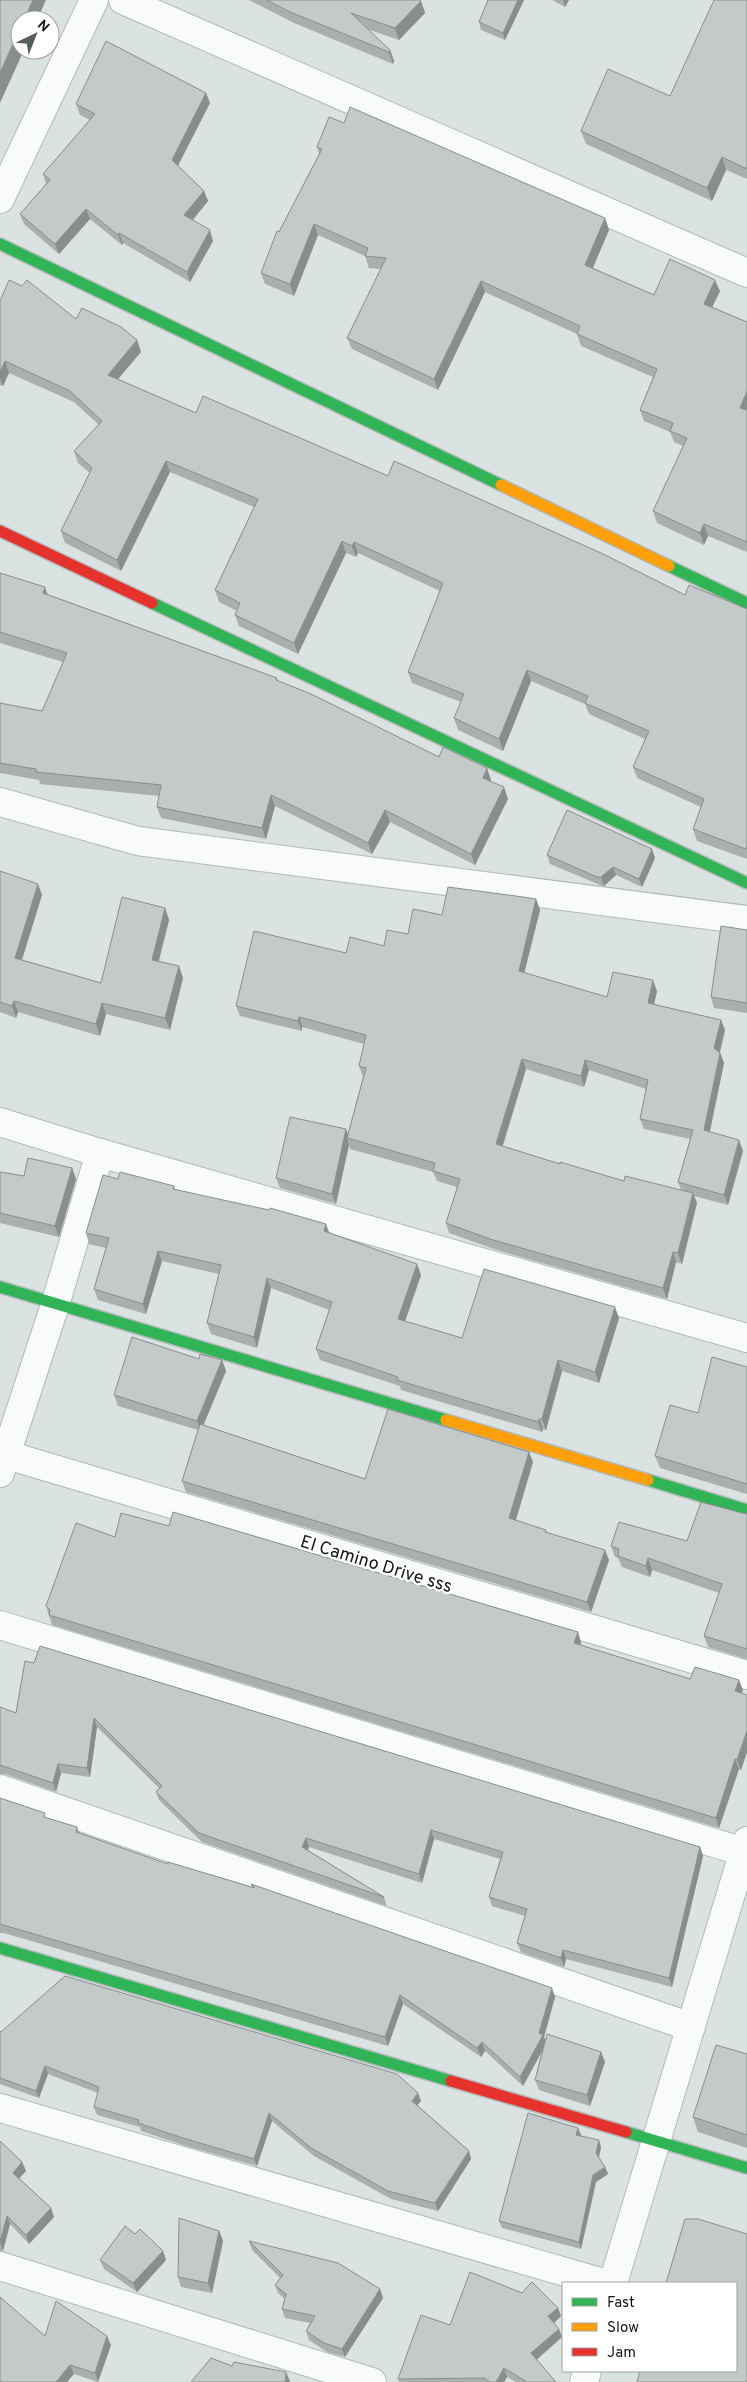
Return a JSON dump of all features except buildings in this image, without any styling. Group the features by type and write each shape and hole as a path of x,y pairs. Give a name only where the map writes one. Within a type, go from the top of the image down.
{"street":[{"path":"0,199 94,0"},
{"path":"123,0 747,273"},
{"path":"0,244 747,604"},
{"path":"0,531 747,883"},
{"path":"0,802 138,841 747,920"},
{"path":"0,1122 100,1154 747,1338"},
{"path":"2,1460 55,1305 100,1154"},
{"path":"0,1287 55,1305 747,1510"},
{"name":"El Camino Drive sss","path":"2,1460 747,1675"},
{"path":"0,1625 745,1847 614,2282"},
{"path":"0,1789 691,2027"},
{"path":"0,1948 747,2168"},
{"path":"0,2108 601,2282"},
{"path":"0,2266 372,2382"}],"traffic: fast":[{"path":"0,244 501,485"},
{"path":"669,566 747,603"},
{"path":"152,603 747,883"},
{"path":"0,1287 446,1420"},
{"path":"648,1480 747,1510"},
{"path":"0,1948 451,2081"},
{"path":"626,2132 747,2168"}],"traffic: slow":[{"path":"501,485 669,566"},
{"path":"446,1420 648,1480"}],"traffic: jam":[{"path":"0,531 152,603"},
{"path":"451,2081 626,2132"}]}
